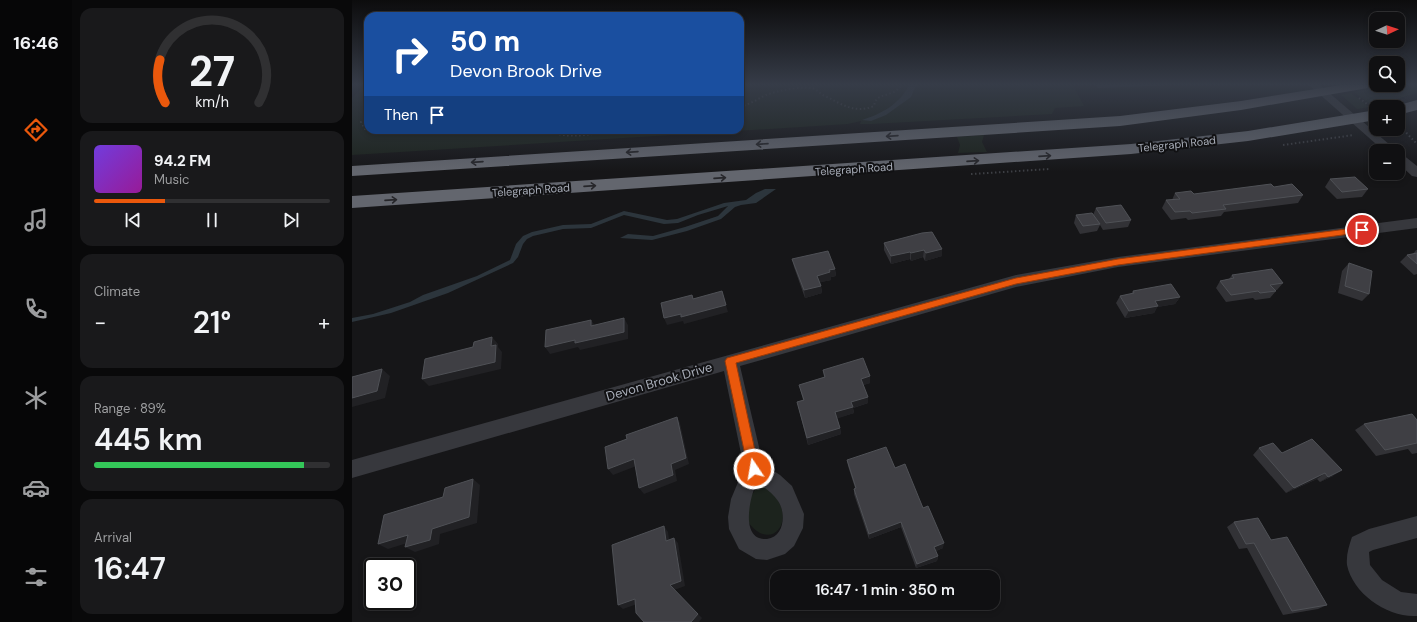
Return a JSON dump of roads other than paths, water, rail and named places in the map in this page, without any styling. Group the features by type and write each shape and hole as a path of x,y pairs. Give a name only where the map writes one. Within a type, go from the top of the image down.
{"highway":[{"path":"357,173 1090,123 1185,114"},
{"name":"Telegraph Road","path":"352,202 1124,150 1206,142 1355,119 1366,114"},
{"path":"1001,129 993,138 993,143 999,154 1006,158"},
{"path":"931,133 945,139 950,147 948,155 940,163"}],"street":[{"path":"1349,114 1383,144"},
{"path":"1405,163 1417,173"},
{"name":"Devon Brook Drive","path":"352,469 1016,281 1118,262 1417,223"},
{"path":"730,361 754,469"},
{"path":"1417,527 1370,540 1360,545 1358,556 1359,568 1367,580 1378,590 1391,600 1403,605 1417,605"}]}
